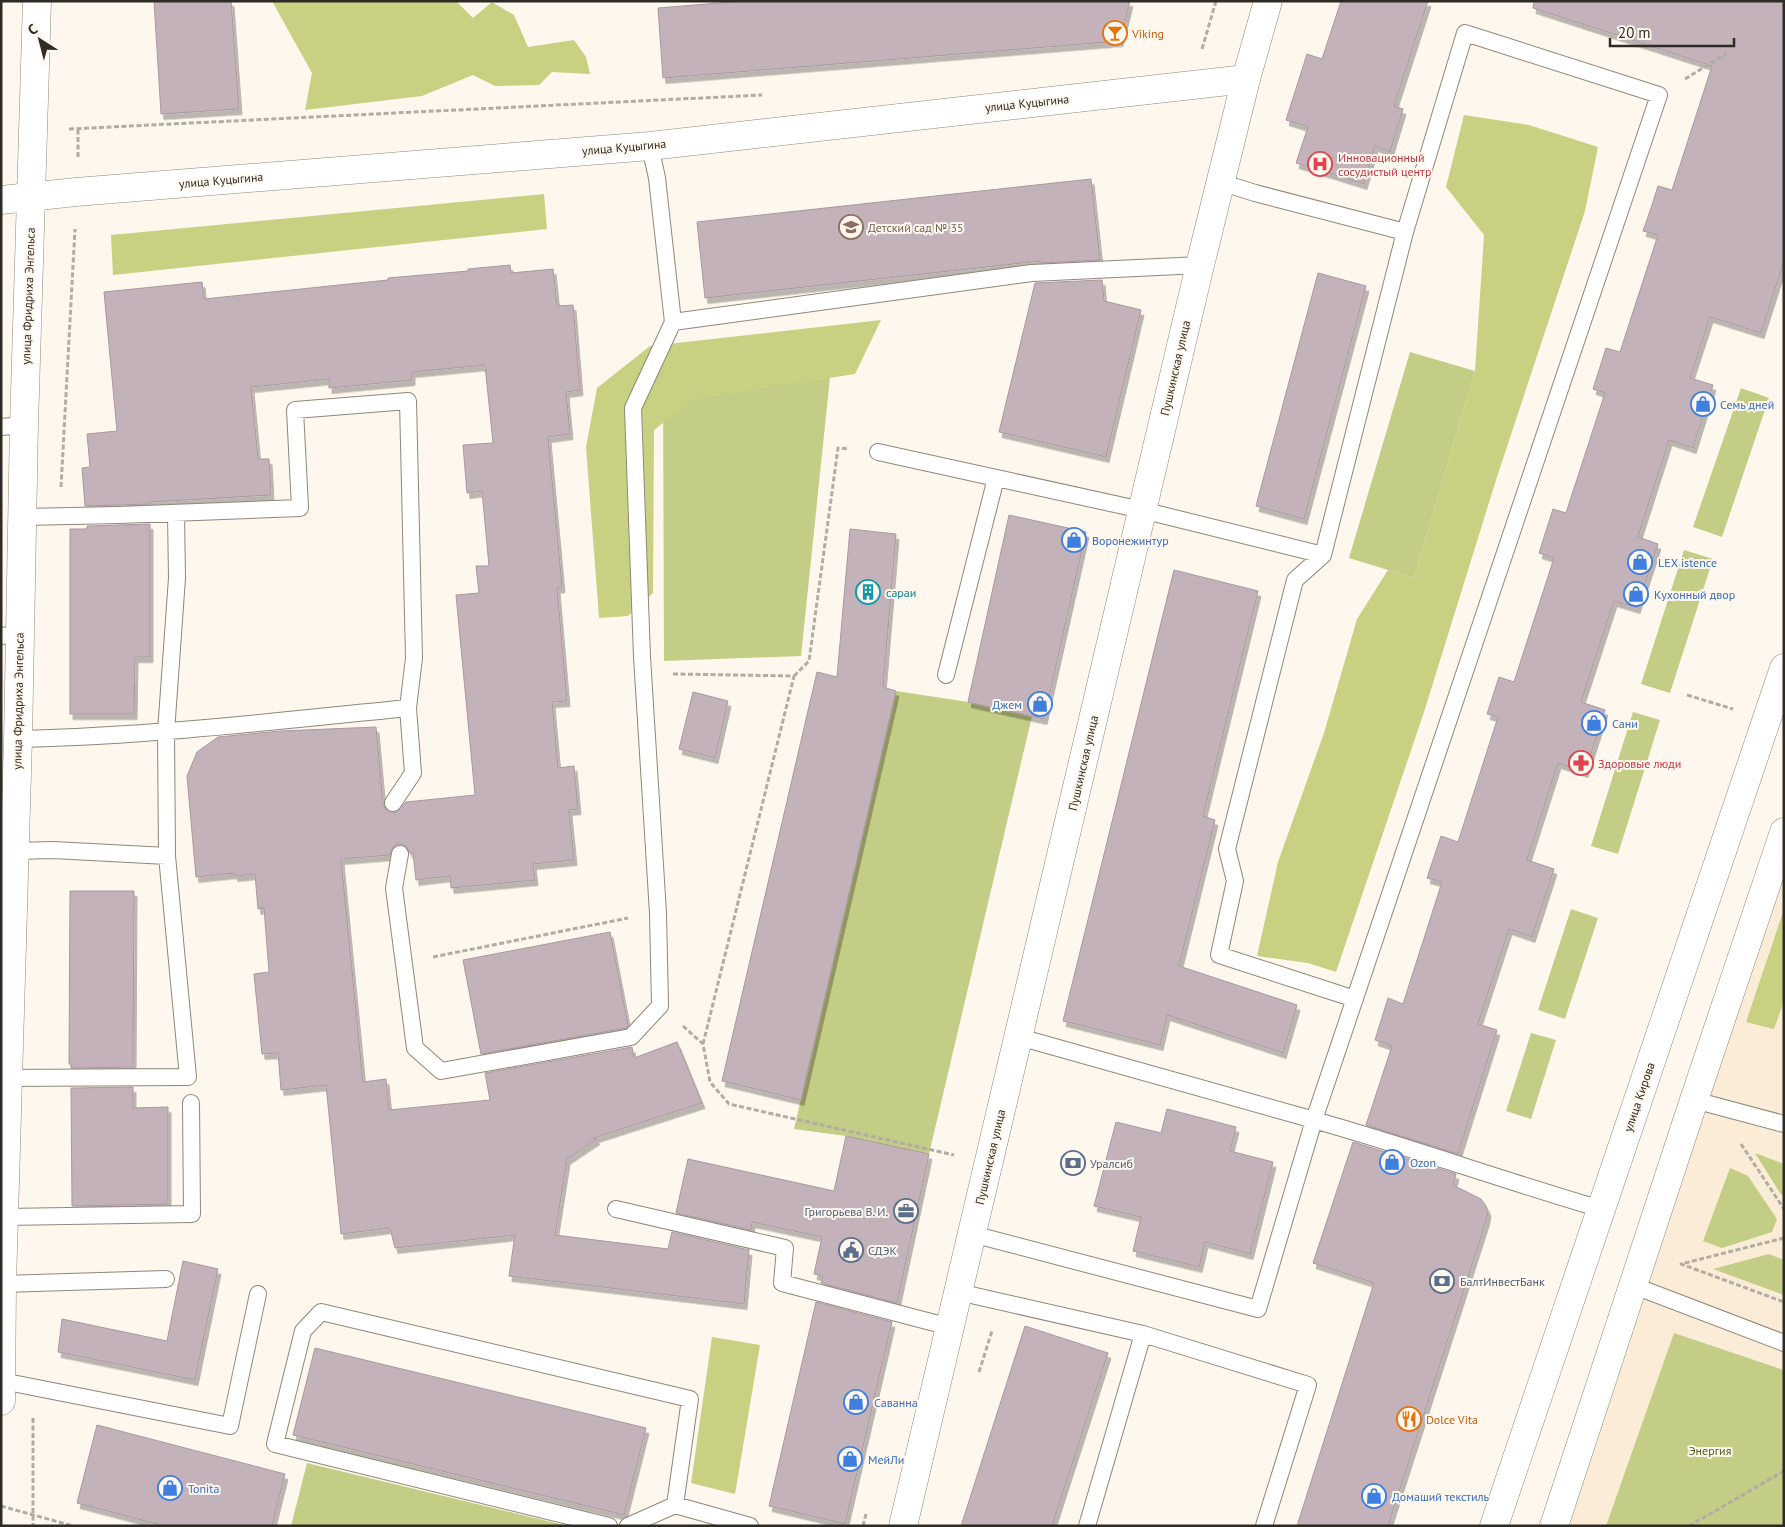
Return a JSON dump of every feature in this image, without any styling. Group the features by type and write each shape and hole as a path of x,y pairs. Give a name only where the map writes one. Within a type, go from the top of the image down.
{"street":[{"name":"улица Фридриха Энгельса","path":"1,1401 2,1284 5,1217 5,1078 18,739 11,635 23,517 13,426 31,196 37,1"},
{"name":"Пушкинская улица","path":"903,1526 1200,265 1246,79 1268,1"},
{"name":"улица Куцыгина","path":"1,200 650,146 1246,79"},
{"name":"улица Кирова","path":"1494,1526 1784,668"},
{"path":"1554,1526 1632,1285 1784,832"}],"lane":[{"path":"972,1234 1258,1309 1314,1120 1355,999 1659,95 1465,33 1405,232 1323,555 1295,580 1227,849 1235,881 1219,955 1355,999"},
{"path":"400,854 394,888 415,1048 441,1071 632,1037 660,1006 658,912 642,673 633,408 673,322 657,178 650,146"},
{"path":"1220,182 1405,232"},
{"path":"673,322 1032,273 1200,265"},
{"path":"23,517 300,508 295,410 408,401 414,658 408,708 413,773 393,803"},
{"path":"878,452 1142,510 1323,555"},
{"path":"946,675 996,478"},
{"path":"5,1078 188,1077 167,856 166,732 177,578 176,513"},
{"path":"18,739 166,732 408,708"},
{"path":"14,851 53,850 167,856"},
{"path":"1018,1037 1314,1120 1427,1154 1527,1188 1601,1209"},
{"path":"1694,1100 1784,1124"},
{"path":"5,1217 192,1214 191,1103"},
{"path":"616,1209 785,1248 782,1283 950,1327"},
{"path":"2,1284 166,1279"},
{"path":"1632,1285 1784,1343"},
{"path":"958,1292 1143,1334 1308,1385 1264,1526"},
{"path":"2,1382 230,1426 258,1294"},
{"path":"609,1526 275,1444 303,1330 321,1312 690,1399 675,1504"},
{"path":"1087,1526 1143,1334"},
{"path":"628,1526 675,1504 750,1526"}],"path":[{"path":"1200,56 1216,1"},
{"path":"1659,95 1727,52"},
{"path":"78,128 766,95"},
{"path":"878,452 838,448 809,661 794,676 703,1044 710,1082 729,1104 954,1155 956,1146"},
{"path":"642,673 794,676"},
{"path":"1687,695 1766,719"},
{"path":"404,963 658,912"},
{"path":"660,1006 703,1044"},
{"path":"1737,1138 1784,1209"},
{"path":"1784,1238 1681,1264 1784,1302"},
{"path":"1689,1526 1784,1471"},
{"path":"1,1506 73,1526"},
{"path":"863,1526 868,1507"},
{"path":"33,1526 34,1516"}],"shaded area":[{"path":"1784,832 1784,1526 1554,1526"}],"green space":[{"path":"272,1 456,1 473,18 492,2 514,15 528,47 574,40 586,57 590,74 552,72 539,85 495,86 473,75 422,96 305,110 312,73"},
{"path":"1464,115 1529,125 1598,147 1585,211 1496,480 1424,712 1336,972 1308,963 1257,956 1278,862 1324,733 1357,619 1388,570 1414,578 1475,371 1484,235 1446,187"},
{"path":"544,194 547,229 113,275 111,235"},
{"path":"881,320 855,374 694,399 654,430 653,593 628,616 599,618 586,447 597,388 650,346"},
{"path":"834,339 801,656 664,661 663,365"},
{"path":"1410,352 1475,371 1414,578 1349,558"},
{"path":"1741,388 1769,398 1722,537 1693,527"},
{"path":"1684,550 1713,559 1670,693 1641,684"},
{"path":"896,691 968,702 1032,716 929,1154 846,1136 794,1129"},
{"path":"1633,712 1660,720 1618,854 1591,846"},
{"path":"1571,909 1598,918 1565,1019 1538,1010"},
{"path":"1784,909 1784,1001 1774,1029 1746,1022"},
{"path":"1531,1033 1556,1040 1531,1119 1506,1111"},
{"path":"1755,1153 1784,1164 1784,1197 1780,1193"},
{"path":"1730,1168 1748,1176 1777,1219 1772,1232 1722,1248 1703,1241"},
{"path":"1769,1254 1784,1260 1784,1295 1713,1269"},
{"name":"Энергия","path":"1674,1333 1784,1370 1784,1526 1606,1526"},
{"path":"712,1337 760,1345 735,1494 691,1483"},
{"path":"307,1463 568,1526 291,1526"}],"building":[{"path":"154,1 231,1 239,109 161,114"},
{"path":"743,1 1130,1 1120,41 663,78 658,8"},
{"path":"1341,1 1428,1 1394,106 1403,109 1390,152 1375,146 1364,184 1296,163 1308,127 1286,120 1307,54 1322,59"},
{"path":"1534,1 1784,1 1784,261 1761,333 1710,317 1690,378 1713,385 1693,448 1669,440 1638,537 1658,544 1637,608 1614,601 1581,702 1605,710 1585,772 1558,763 1527,860 1554,869 1532,937 1509,929 1478,1024 1497,1030 1458,1154 1366,1125 1392,1046 1375,1040 1388,998 1403,1004 1442,882 1427,878 1441,836 1458,842 1498,717 1487,714 1499,677 1514,682 1554,558 1539,553 1553,509 1566,513 1605,393 1593,389 1606,348 1620,352 1658,235 1643,231 1658,186 1672,190 1712,66 1533,8"},
{"path":"1091,179 1100,260 1040,263 1040,261 705,298 697,222"},
{"path":"510,265 511,273 553,269 557,306 573,305 580,390 566,392 570,434 548,437 562,587 557,588 567,701 552,702 558,768 574,766 578,809 569,810 574,860 533,864 535,880 451,888 450,876 416,880 413,853 410,853 407,847 402,844 397,844 393,847 390,855 341,859 363,1082 386,1079 389,1110 490,1100 485,1073 632,1047 634,1058 677,1042 702,1103 593,1138 597,1139 567,1159 555,1235 668,1249 672,1232 749,1250 744,1304 509,1276 515,1235 395,1248 390,1228 341,1234 326,1085 281,1090 278,1053 262,1054 254,974 269,972 264,908 258,909 255,874 235,876 234,873 196,877 187,776 197,752 218,737 281,731 376,727 383,804 387,811 397,812 406,802 475,795 456,595 479,593 476,566 489,566 482,491 467,493 463,445 493,443 485,365 412,372 412,380 329,388 329,379 251,387 258,459 269,459 271,495 150,502 150,504 85,506 82,468 90,467 87,434 117,431 104,292 202,282 204,299"},
{"path":"1318,273 1366,286 1304,519 1256,506"},
{"path":"1102,280 1104,301 1141,310 1106,457 999,432 1035,283"},
{"path":"1009,515 1086,532 1044,719 968,702"},
{"path":"150,524 150,657 135,657 134,714 70,714 70,529 87,529 87,526"},
{"path":"850,529 896,534 883,687 896,691 801,1100 722,1081 817,672 837,677"},
{"path":"1174,570 1258,591 1203,816 1215,820 1179,966 1297,1005 1283,1053 1167,1015 1160,1045 1063,1021"},
{"path":"693,692 728,701 715,758 679,749"},
{"path":"70,891 134,891 133,1067 71,1068 71,1064 69,1064"},
{"path":"610,932 628,1025 626,1028 481,1054 463,960"},
{"path":"133,1087 133,1108 168,1107 168,1204 72,1206 71,1088"},
{"path":"1167,1109 1236,1127 1230,1151 1273,1162 1250,1254 1205,1242 1199,1267 1133,1251 1141,1217 1094,1206 1116,1122 1161,1133"},
{"path":"846,1136 929,1154 897,1303 821,1283 823,1276 814,1274 822,1237 752,1222 751,1230 676,1213 688,1159 834,1191"},
{"path":"1353,1142 1456,1174 1453,1185 1481,1199 1488,1212 1388,1526 1297,1526 1374,1283 1313,1263"},
{"path":"183,1261 218,1269 195,1380 58,1352 62,1319 167,1341"},
{"path":"816,1302 892,1322 845,1524 769,1506"},
{"path":"1025,1326 1108,1353 1052,1526 961,1526"},
{"path":"315,1348 646,1428 624,1515 293,1435"},
{"path":"97,1425 285,1474 272,1526 164,1526 77,1503"}],"place":[{"name":"Viking","path":"1115,33"},
{"name":"Инновационный сосудистый центр","path":"1320,164"},
{"name":"Детский сад № 35","path":"851,227"},
{"name":"Семь дней","path":"1703,404"},
{"name":"Воронежинтур","path":"1074,540"},
{"name":"LEX istence","path":"1640,562"},
{"name":"сараи","path":"868,592"},
{"name":"Кухонный двор","path":"1636,594"},
{"name":"Джем","path":"1040,704"},
{"name":"Сани","path":"1594,723"},
{"name":"Здоровые люди","path":"1581,763"},
{"name":"Ozon","path":"1392,1162"},
{"name":"Уралсиб","path":"1073,1163"},
{"name":"Григорьева В. И.","path":"906,1211"},
{"name":"СДЭК","path":"851,1250"},
{"name":"БалтИнвестБанк","path":"1442,1281"},
{"name":"Саванна","path":"856,1402"},
{"name":"Dolce Vita","path":"1409,1419"},
{"name":"МейЛи","path":"850,1459"},
{"name":"Tonita","path":"170,1488"},
{"name":"Домаший текстиль","path":"1374,1496"}]}
